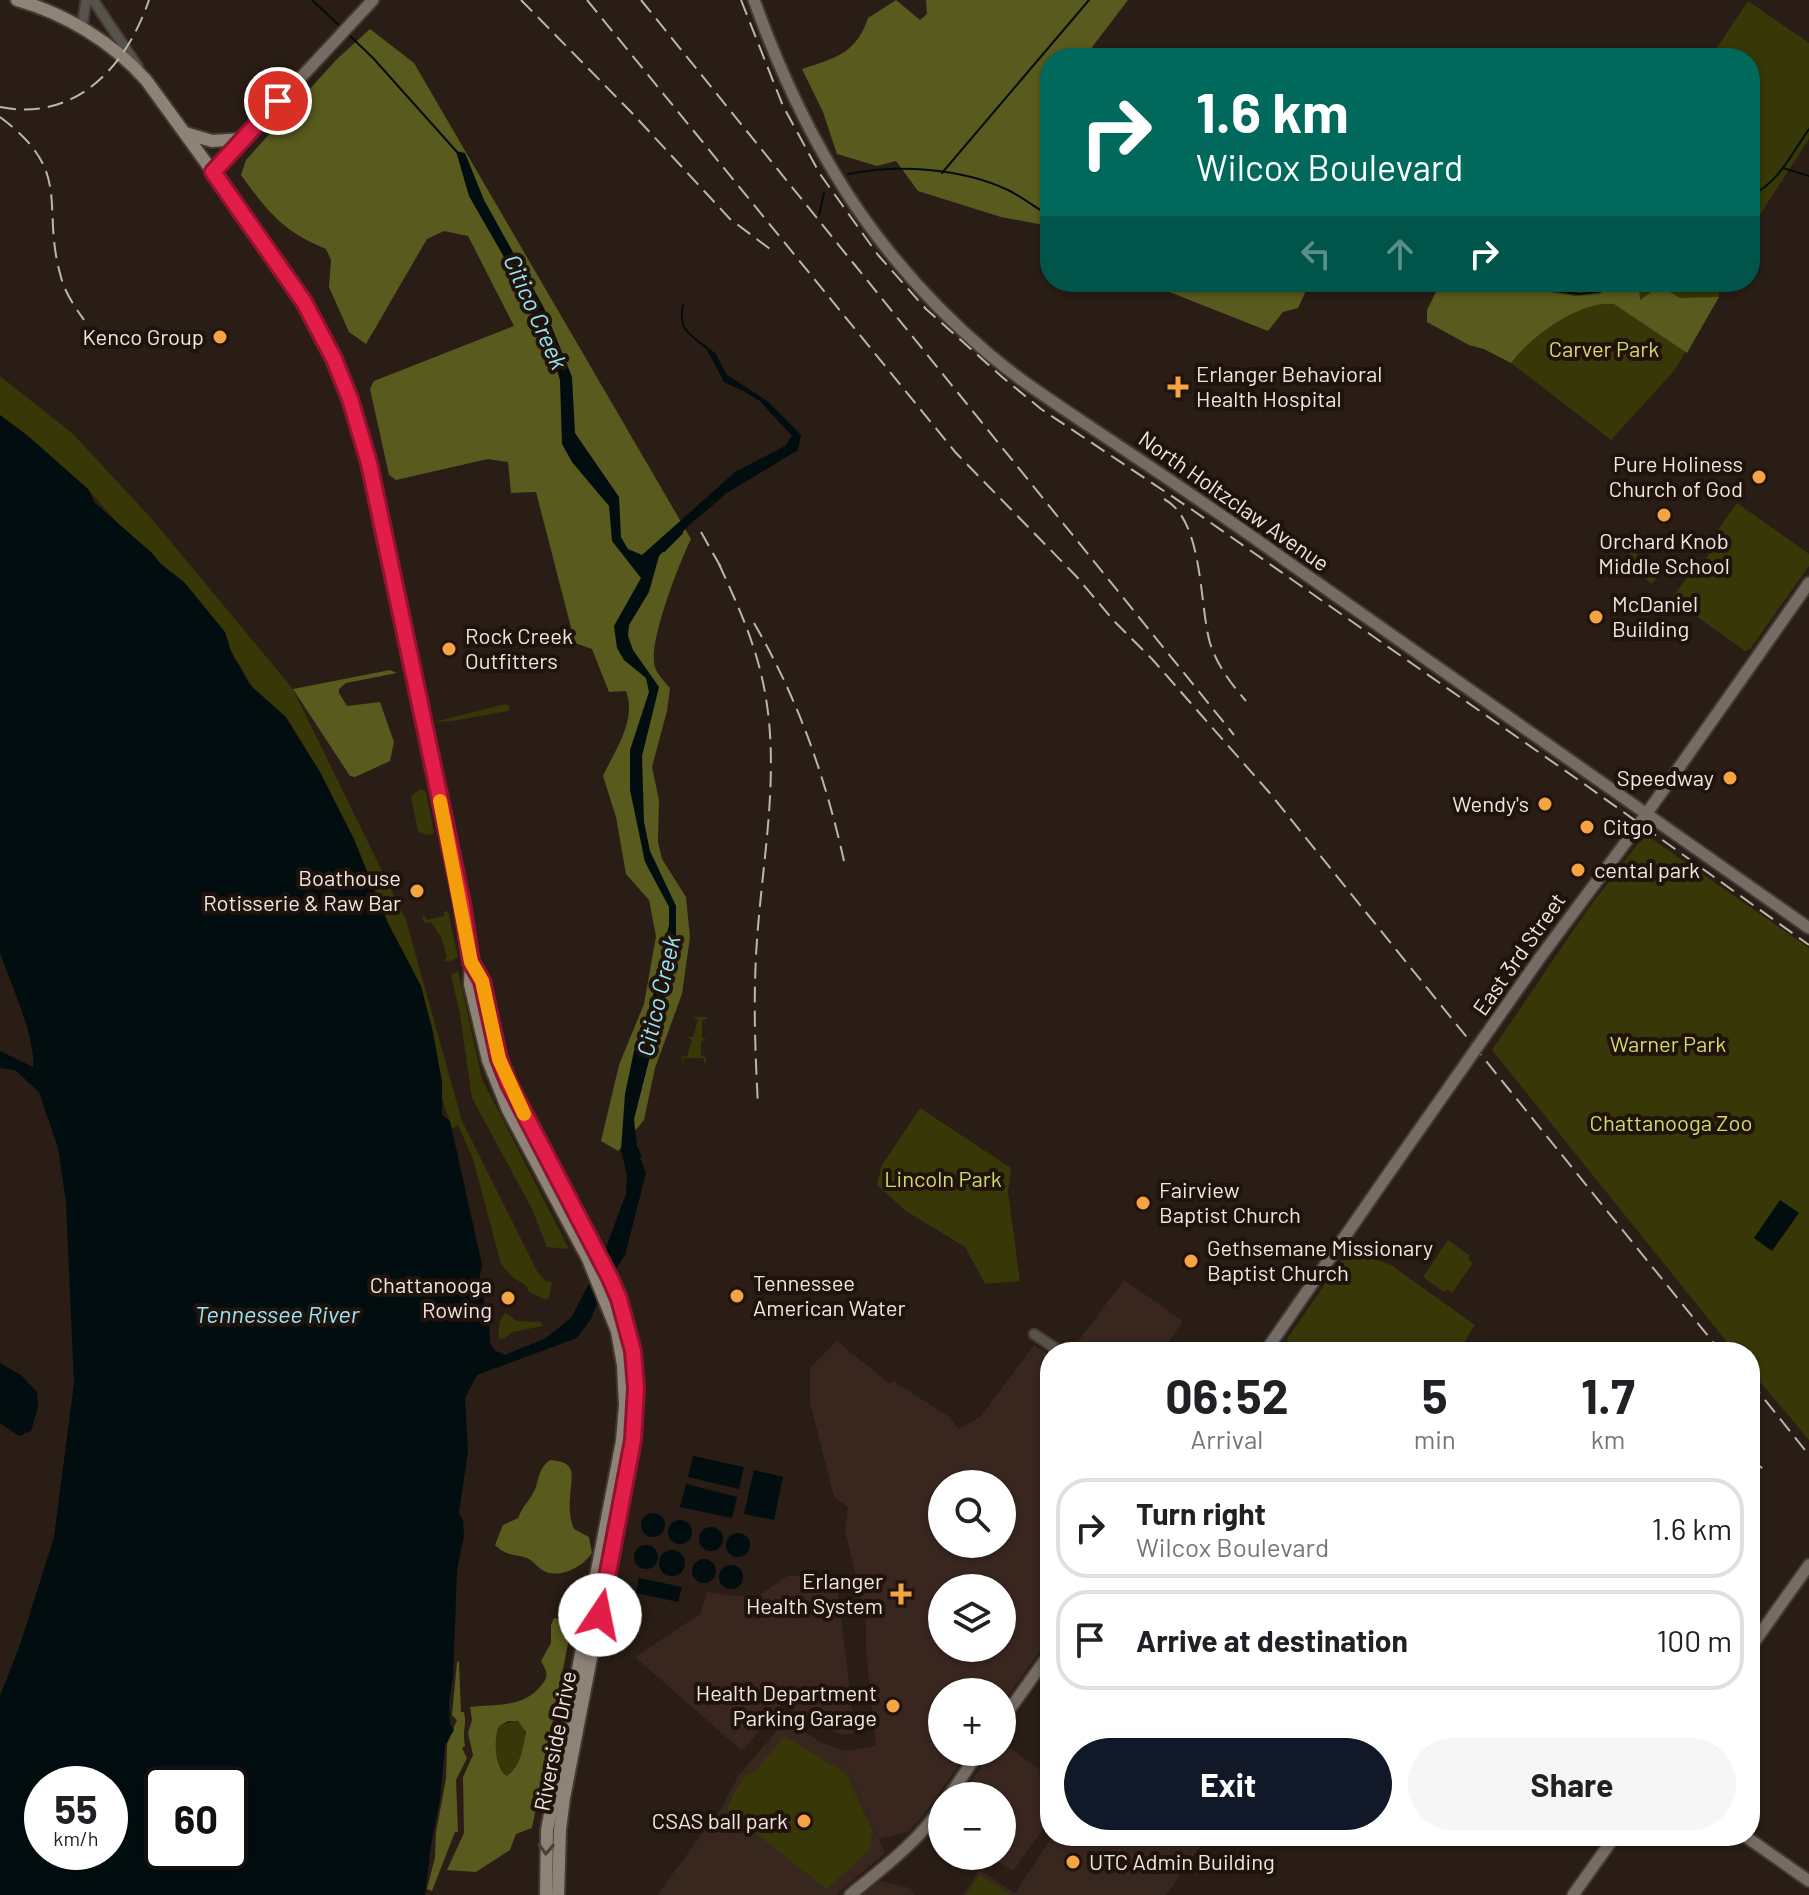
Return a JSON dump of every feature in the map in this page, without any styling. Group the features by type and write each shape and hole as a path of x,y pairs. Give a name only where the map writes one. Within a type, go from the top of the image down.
{"main road":[{"name":"Riverside Drive","path":"17,0 48,11 88,32 120,54 146,80 304,302 334,359 357,420 374,485 462,903 471,962 482,981 509,1084 578,1227 619,1299 633,1351 633,1440 547,1830 546,1895"},
{"name":"North Holtzclaw Avenue","path":"754,0 816,146 845,192 893,258 969,336 1033,388 1241,528 1809,928"},
{"path":"213,172 370,3"},
{"path":"185,133 212,141 243,139"},
{"name":"East 3rd Street","path":"1272,1342 1539,959 1647,814 1809,583"},
{"name":"Riverside Drive","path":"558,1895 562,1813 606,1553"},
{"path":"1760,1634 1809,1565"},
{"path":"1016,1700 1040,1667"},
{"path":"850,1895 901,1854 928,1826"},
{"path":"1573,1895 1608,1846"},
{"path":"1759,1846 1809,1881"}],"street":[{"path":"86,0 88,32"},
{"path":"93,0 146,80"},
{"path":"1034,1334 1046,1342"}],"shaded area":[{"path":"896,0 920,20 927,14 926,0 1128,0 1092,48 1040,48 1040,224 1001,217 918,191 896,161 877,166 837,154 823,112 802,69 851,47 868,18"},
{"path":"370,29 414,63 691,539 673,583 656,641 655,667 670,688 652,767 659,800 658,842 662,859 686,897 690,937 682,994 655,1068 644,1120 618,1151 601,1141 619,1065 644,1004 656,936 649,900 626,874 616,817 603,776 627,724 629,702 626,691 609,692 592,649 575,643 536,492 511,493 508,462 488,459 396,480 389,475 370,389 374,381 514,326 468,236 444,231 427,239 366,344 349,332 329,287 331,260 326,249 298,235 277,219 241,175 246,160 336,60"},
{"path":"1169,292 1305,292 1298,308 1283,312 1268,331"},
{"path":"1436,292 1549,292 1576,296 1639,292 1640,300 1652,292 1670,292 1680,298 1719,297 1687,353 1614,304 1601,304 1557,322 1530,342 1511,363 1427,322 1427,310"},
{"path":"390,670 397,673 346,683 339,689 347,706 380,702 394,742 390,761 355,777 350,776 293,689"},
{"path":"1124,1280 1183,1321 1169,1342 1078,1342"},
{"name":"Erlanger Health System","path":"837,1341 890,1384 893,1381 948,1416 959,1429 980,1417 1034,1345 1040,1349 1040,1651 1016,1684 1016,1678 928,1678 928,1766 958,1766 947,1782 928,1782 928,1809 908,1832 879,1839 844,1759 845,1751 876,1746 866,1651 866,1618 845,1530 848,1507 834,1497 810,1403 810,1368"},
{"path":"550,1460 566,1464 571,1471 572,1522 574,1529 589,1537 592,1553 578,1566 559,1573 546,1572 527,1558 505,1552 495,1545 503,1525 518,1518 542,1468"},
{"path":"787,1576 836,1576 855,1733 841,1735 782,1704 742,1751 635,1657 700,1614 707,1592 755,1598"},
{"path":"554,1618 565,1620 571,1628 532,1828 516,1834 510,1850 476,1872 447,1870 464,1833 463,1777 473,1755 468,1733 472,1720 470,1707 517,1702 540,1687 546,1677 541,1661 551,1643","holes":["508,1721 518,1721 526,1732 524,1744 518,1762 507,1776 498,1760 497,1732 499,1726"]},
{"path":"459,1661 461,1712 464,1712 465,1720 465,1746 462,1748 467,1758 456,1780 458,1832 455,1832 432,1891 427,1889 435,1857 436,1832 446,1779 447,1744 457,1720 452,1715"},
{"path":"786,1720 822,1743 845,1751 844,1759 885,1853 836,1895 657,1895 722,1807 739,1775"},
{"path":"1016,1752 1040,1770 1040,1833 1016,1867 1016,1782 970,1782 982,1766 1016,1766"},
{"path":"1046,1846 1200,1846 1166,1895 963,1895 980,1870 1015,1893"},
{"path":"880,1881 910,1888 915,1895 862,1895"}],"green space":[{"path":"1748,1 1809,43 1809,139 1760,215 1760,48 1717,48"},
{"name":"Carver Park","path":"1436,292 1719,292 1674,371 1611,440 1511,363 1427,322 1427,310"},
{"path":"0,376 73,434 151,518 293,689 406,920 462,1121 538,1273 546,1281 552,1282 549,1298 543,1299 528,1291 527,1286 512,1277 501,1264 473,1159 458,1125 452,1129 379,903 239,664 88,489 0,421"},
{"path":"1737,503 1809,554 1809,566 1750,649 1745,651 1671,598 1691,573 1695,575 1718,541 1713,537"},
{"path":"1632,551 1648,562 1645,568 1658,576 1652,584 1624,562"},
{"path":"505,704 510,706 508,711 434,722"},
{"path":"421,789 426,792 434,833 430,835 418,831 411,796"},
{"name":"Warner Park","path":"1645,834 1809,948 1809,1440 1760,1382 1760,1342 1727,1342 1492,1050 1587,910"},
{"path":"448,911 458,957 449,962 444,960 447,957 441,937 431,922 425,923 422,917 424,915 427,920 444,916 444,912"},
{"path":"458,971 482,1079 569,1249 547,1247 532,1209 472,1098 451,975"},
{"path":"693,1017 708,1019 702,1020 702,1038 707,1040 701,1041 701,1056 706,1057 706,1062 704,1058 684,1058 682,1064 682,1057 687,1056 692,1040 687,1037 693,1037 698,1020"},
{"name":"Lincoln Park","path":"920,1108 1011,1168 1008,1192 1020,1281 985,1284 965,1247 906,1211 877,1185 882,1165"},
{"path":"1448,1240 1470,1256 1468,1259 1473,1263 1452,1293 1447,1289 1444,1292 1423,1277"},
{"path":"1352,1245 1366,1256 1391,1265 1475,1325 1464,1342 1287,1342"},
{"path":"505,1312 517,1321 541,1322 543,1326 513,1332 504,1339 500,1338 501,1341 498,1338 500,1321"},
{"path":"514,1721 521,1723 524,1729 525,1743 517,1765 508,1776 500,1767 496,1738 499,1726"},
{"name":"CSAS ball park","path":"784,1736 845,1773 872,1830 870,1849 827,1889 728,1812 727,1806 745,1775 755,1772"},
{"path":"980,1875 1011,1895 966,1895"}],"water":[{"name":"Tennessee River","path":"456,151 465,153 484,200 544,308 572,377 575,433 619,497 621,537 628,549 642,555 735,472 785,446 792,436 756,397 724,382 704,344 716,354 726,374 767,401 801,435 798,450 712,502 659,556 649,592 629,625 628,636 633,650 659,687 642,756 644,822 650,851 676,906 676,955 634,1119 637,1146 646,1173 625,1255 603,1289 591,1319 577,1338 477,1375 465,1398 468,1451 459,1513 463,1520 464,1536 457,1570 453,1677 449,1702 450,1724 454,1730 445,1745 425,1895 0,1895 0,1696 21,1642 54,1537 74,1383 66,1202 58,1148 39,1092 15,1070 0,1068 0,1051 33,1067 33,1055 27,1026 0,953 0,415 88,489 95,503 184,582 225,632 231,651 249,684 286,717 320,772 354,839 388,923 421,986 442,1082 442,1115 450,1121 482,1265 479,1280 489,1321 490,1343 494,1350 505,1355 546,1338 571,1318 601,1261 626,1194 627,1175 621,1150 625,1094 634,1051 652,1000 669,925 669,907 645,862 630,790 630,750 649,692 646,678 624,660 617,648 614,626 641,578 612,541 609,506 572,462 562,444 560,380 520,285 469,196"},
{"path":"1780,1200 1799,1213 1772,1251 1754,1238"},
{"path":"0,1363 21,1375 37,1392 38,1407 31,1431 19,1436 0,1423"},
{"path":"693,1456 744,1467 739,1489 688,1477"},
{"path":"754,1470 783,1477 774,1520 744,1514"},
{"path":"686,1484 737,1497 732,1518 680,1507"},
{"path":"653,1513 662,1516 665,1525 662,1534 653,1537 644,1534 641,1525 644,1516"},
{"path":"680,1520 691,1527 692,1532 685,1543 680,1544 669,1537 668,1532 675,1521"},
{"path":"711,1527 722,1534 723,1539 716,1550 711,1551 700,1544 699,1539 706,1528"},
{"path":"738,1533 747,1536 750,1545 747,1554 738,1557 729,1554 726,1545 729,1536"},
{"path":"646,1545 657,1552 658,1557 651,1568 646,1569 635,1562 634,1557 641,1546"},
{"path":"672,1550 681,1554 685,1563 681,1572 672,1576 663,1572 659,1563 663,1554"},
{"path":"704,1559 715,1566 716,1571 709,1582 704,1583 693,1576 692,1571 699,1560"},
{"path":"731,1565 739,1569 743,1577 739,1585 731,1589 723,1585 719,1577 723,1569"},
{"path":"639,1578 682,1587 678,1602 636,1593"}],"waterway":[{"name":"Citico Creek","path":"312,0 340,26"},
{"path":"1048,48 1089,0"},
{"name":"Citico Creek","path":"348,34 457,152"},
{"path":"942,173 1040,58"},
{"path":"1760,191 1776,176 1809,129"},
{"path":"1783,168 1809,176"},
{"path":"848,174 887,169 950,173 1008,190 1040,210"},
{"path":"819,215 824,193"},
{"path":"1563,292 1594,292"},
{"path":"683,305 684,326 707,348"},
{"path":"747,392 758,399"},
{"path":"695,519 723,495"},
{"path":"664,551 682,533"}],"railway":[{"path":"0,107 27,109 52,106 94,84 127,47 149,0"},
{"path":"521,0 730,219 774,252"},
{"path":"587,0 956,453 1076,576 1268,791 1713,1342"},
{"path":"641,0 1234,735"},
{"path":"741,0 783,106 820,174 878,255 926,309 1001,376 1041,409 1191,509 1809,945"},
{"path":"0,117 23,137 47,173 55,252 61,277 84,320"},
{"path":"1164,499 1177,510 1187,525 1198,565 1213,651 1225,674 1246,701"},
{"path":"701,532 723,571"},
{"path":"719,564 744,620 762,678 768,711 771,776 755,981 758,1105"},
{"path":"754,623 797,709 828,799 844,861"},
{"path":"1760,1394 1809,1455"}],"slow traffic":[{"path":"440,801 471,962 482,981 499,1059 524,1114"}],"place":[{"name":"Kenco Group","path":"220,337"},
{"name":"Erlanger Behavioral Health Hospital","path":"1178,387"},
{"name":"Pure Holiness Church of God","path":"1759,477"},
{"name":"Orchard Knob Middle School","path":"1664,515"},
{"name":"McDaniel Building","path":"1596,617"},
{"name":"Rock Creek Outfitters","path":"449,649"},
{"name":"Speedway","path":"1730,778"},
{"name":"Wendy's","path":"1545,804"},
{"name":"Citgo","path":"1587,827"},
{"name":"cental park","path":"1578,870"},
{"name":"Boathouse Rotisserie & Raw Bar","path":"417,891"},
{"name":"Fairview Baptist Church","path":"1143,1203"},
{"name":"Gethsemane Missionary Baptist Church","path":"1191,1261"},
{"name":"Tennessee American Water","path":"737,1296"},
{"name":"Chattanooga Rowing","path":"508,1298"},
{"name":"Erlanger Health System","path":"901,1594"},
{"name":"Health Department Parking Garage","path":"893,1706"},
{"name":"CSAS ball park","path":"804,1821"},
{"name":"UTC Admin Building","path":"1073,1862"}],"route":[{"path":"278,101 213,172 304,302 334,359 350,399 374,485 462,903 471,962 482,981 499,1059 619,1299 633,1351 636,1411 633,1440 600,1615"}],"park label":[{"name":"Chattanooga Zoo","path":"1671,1123"}]}
